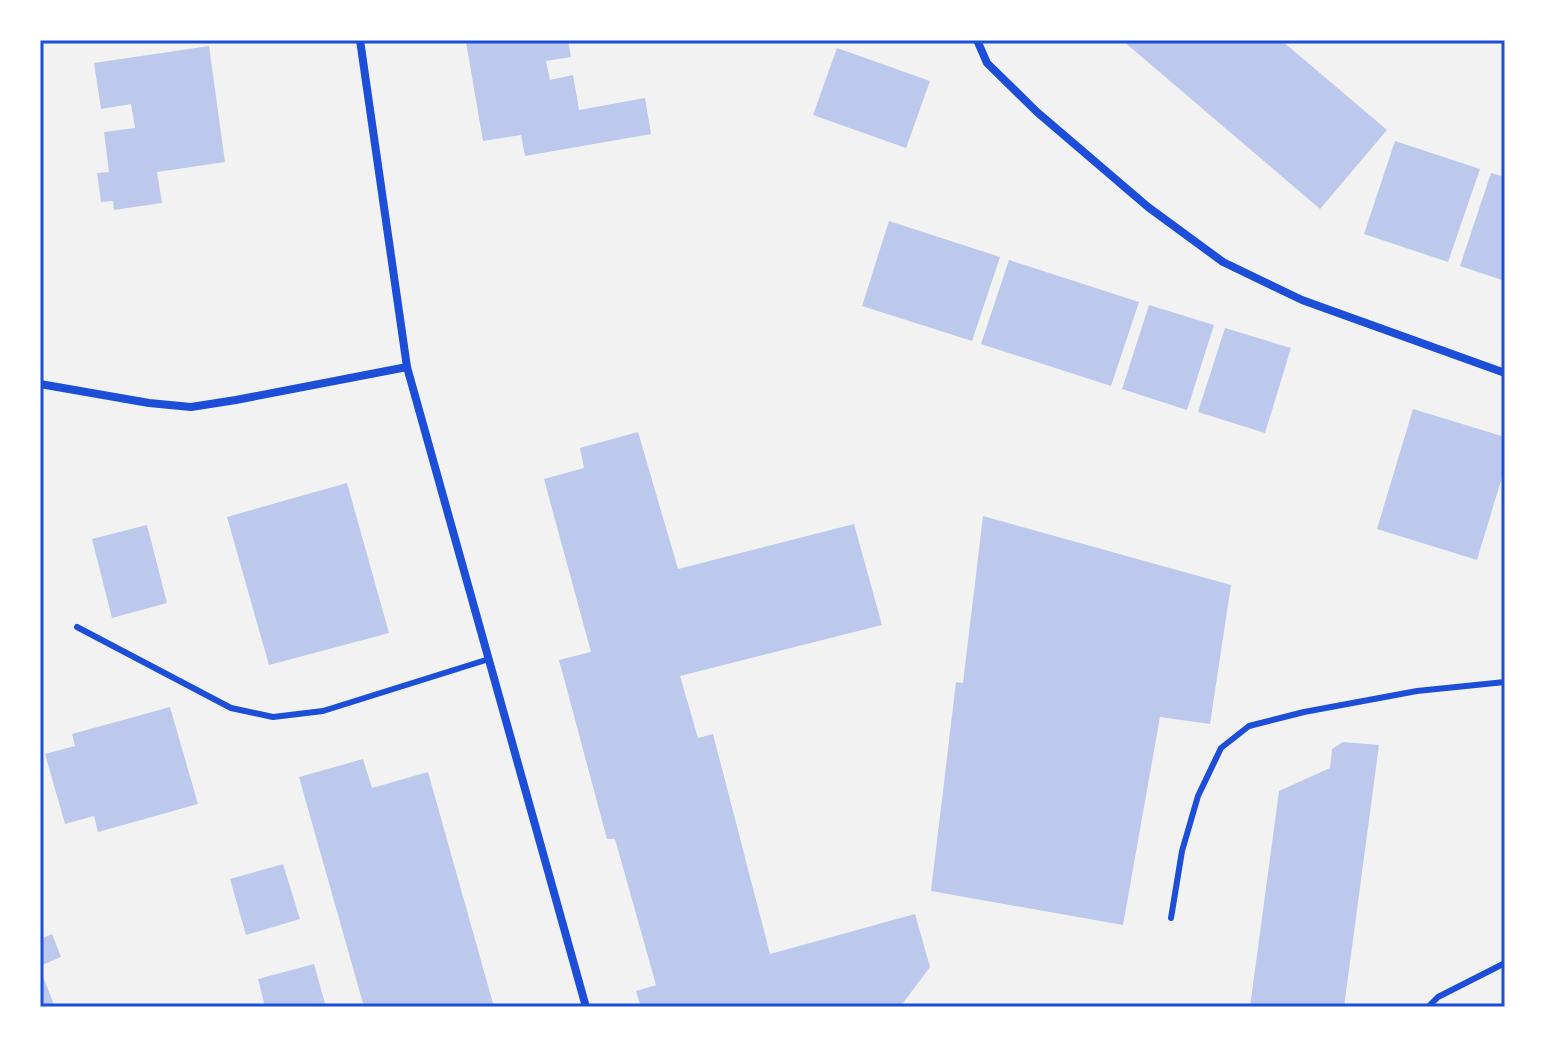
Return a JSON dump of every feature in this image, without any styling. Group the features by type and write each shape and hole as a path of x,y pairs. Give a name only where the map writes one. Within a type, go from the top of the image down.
{"street":[{"path":"360,40 407,367 586,1007"},
{"path":"977,40 987,63 1037,112 1148,207 1223,262 1302,300 1505,373"},
{"path":"40,384 191,407 407,367"}],"lane":[{"path":"77,627 231,708 273,717 323,711 489,659"},
{"path":"1171,918 1182,851 1198,796 1221,748 1249,726 1304,712 1417,691 1505,682"},
{"path":"1428,1007 1438,997 1505,963"}],"building":[{"path":"568,40 571,57 546,61 550,80 573,75 579,110 645,98 651,134 525,156 521,135 483,141 466,42"},
{"path":"1122,40 1281,40 1387,130 1320,209"},
{"path":"209,46 225,162 157,172 162,203 114,210 113,201 101,202 97,173 109,172 104,132 135,128 131,104 101,109 94,63"},
{"path":"837,48 930,81 906,148 813,115"},
{"path":"1395,141 1480,169 1448,262 1364,234"},
{"path":"1491,173 1505,177 1505,281 1460,266"},
{"path":"889,221 1000,257 972,341 862,306"},
{"path":"1009,260 1139,302 1111,386 981,344"},
{"path":"1149,305 1214,325 1187,410 1122,389"},
{"path":"1225,328 1291,348 1265,433 1198,412"},
{"path":"1413,409 1505,437 1505,467 1477,560 1377,529"},
{"path":"638,432 678,569 854,524 882,625 680,676 698,738 713,734 770,954 915,914 930,967 900,1007 641,1007 636,991 656,985 615,839 607,839 559,660 591,652 544,479 584,468 580,448"},
{"path":"347,483 389,633 269,665 227,517"},
{"path":"983,516 1231,585 1210,724 1160,717 1123,925 931,891 956,682 963,683"},
{"path":"147,525 167,603 112,618 92,539"},
{"path":"170,707 198,804 98,832 94,816 65,824 45,754 75,746 72,734"},
{"path":"1343,742 1379,745 1344,1007 1250,1007 1279,791 1330,768 1332,749"},
{"path":"363,759 372,788 428,772 494,1007 364,1007 299,777"},
{"path":"283,864 300,919 246,935 230,879"},
{"path":"52,934 61,957 40,966 40,939"},
{"path":"314,964 326,1007 265,1007 258,979"},
{"path":"43,977 55,1007 40,1007 40,978"}]}
